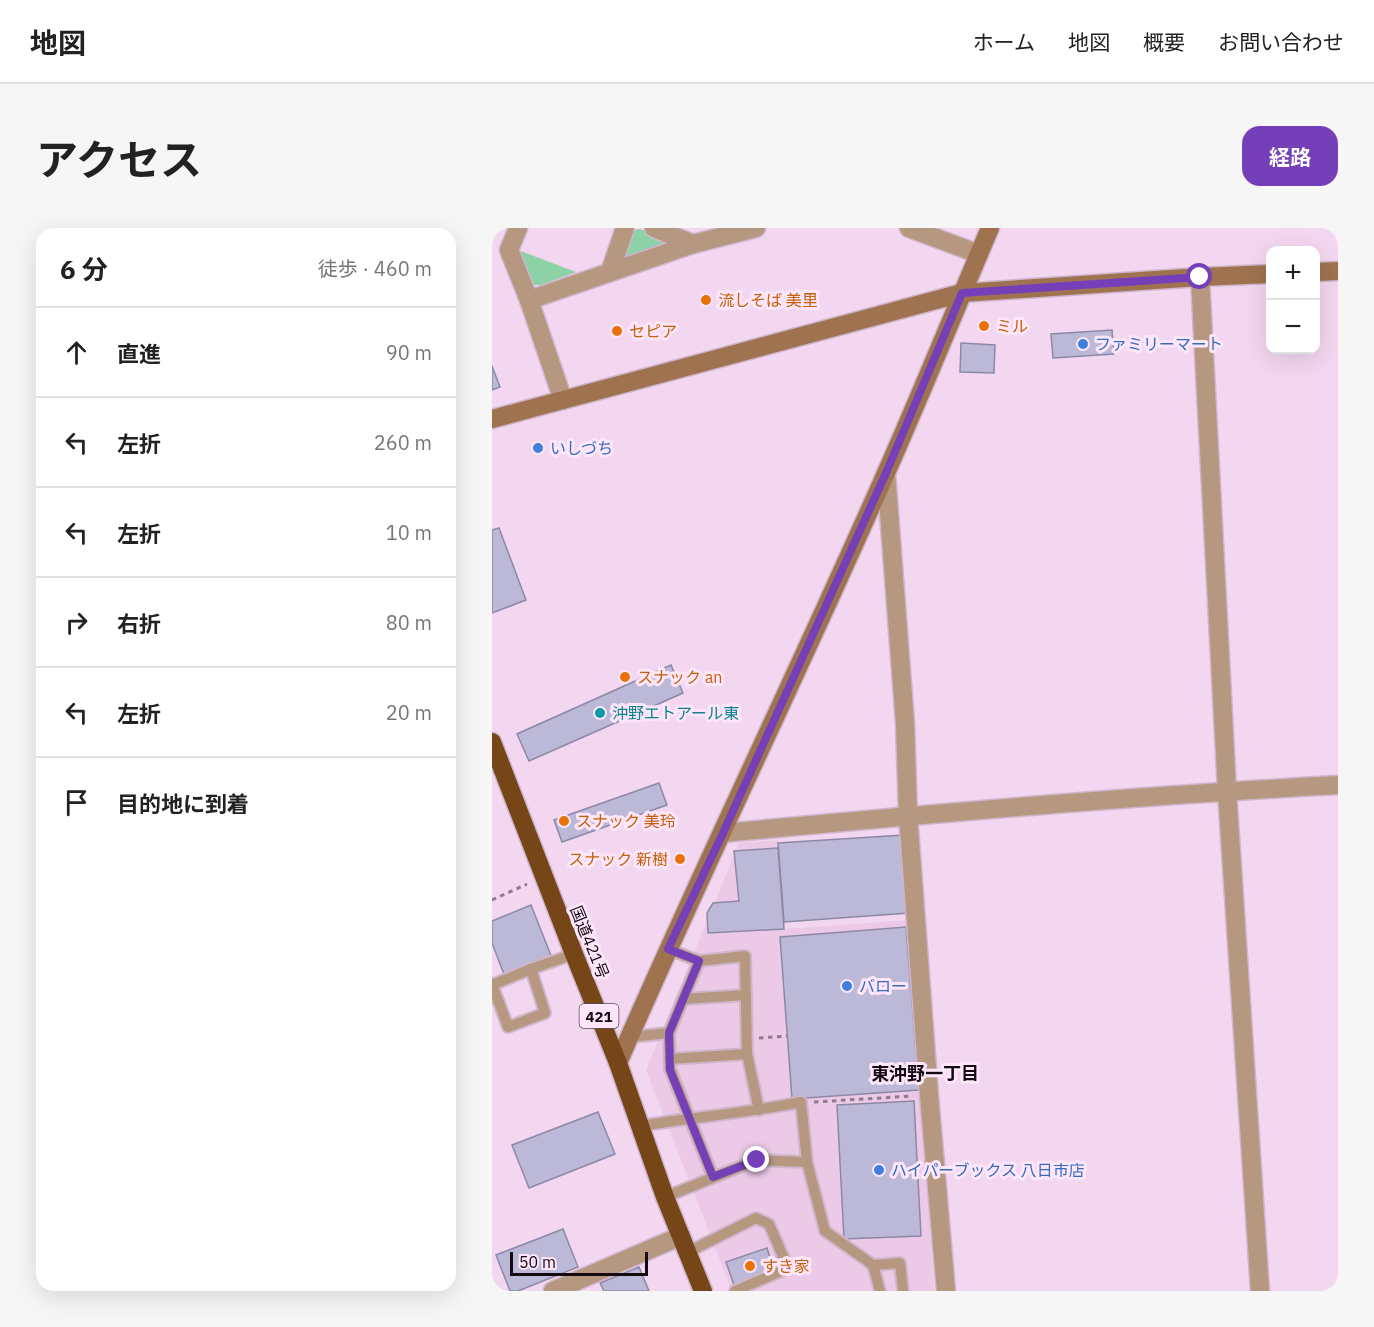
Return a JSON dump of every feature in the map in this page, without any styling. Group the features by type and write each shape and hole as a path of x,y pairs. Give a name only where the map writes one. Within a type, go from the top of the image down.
{"highway":[{"name":"国道421号","path":"492,742 618,1063 665,1197 703,1291"}],"street":[{"path":"518,228 509,250 529,300 563,400"},
{"path":"610,272 625,228"},
{"path":"654,228 693,244"},
{"path":"529,300 693,244 756,228"},
{"path":"909,228 979,254"},
{"path":"618,1063 886,473 990,228"},
{"path":"1320,272 1338,271"},
{"path":"492,419 962,293 1266,274"},
{"path":"1200,277 1227,791 1260,1291"},
{"path":"886,473 905,723 908,815 946,1291"},
{"path":"723,833 908,815 1338,785"},
{"path":"553,1291 685,1244"}],"lane":[{"path":"668,949 699,961 745,956 747,1054 759,1110"},
{"path":"531,969 545,1013 508,1027 492,984 531,969 574,954"},
{"path":"699,961 669,1033 670,1070 713,1177"},
{"path":"683,999 746,995"},
{"path":"630,1037 669,1033"},
{"path":"670,1059 747,1054"},
{"path":"640,1126 801,1102 807,1162 825,1231 873,1265 900,1263 903,1291"},
{"path":"665,1197 757,1160 807,1162"},
{"path":"685,1244 756,1218 769,1224 788,1269 735,1291"},
{"path":"873,1265 880,1291"}],"path":[{"path":"492,900 529,883"},
{"path":"801,1102 929,1095"}],"shaded area":[{"path":"778,840 784,929 910,920 934,1291 732,1291 646,1070 739,843"}],"green space":[{"path":"640,229 676,244 627,260 622,256 627,239 632,232"},
{"path":"518,250 576,272 541,285 533,285 529,281"}],"building":[{"name":"ファミリーマート","path":"1112,330 1114,354 1053,358 1051,334"},
{"path":"961,343 995,345 994,373 960,372"},
{"path":"492,366 500,387 492,390"},
{"path":"499,528 526,600 492,613 492,530"},
{"name":"沖野エトアール東","path":"671,665 683,693 529,761 517,734"},
{"path":"659,783 667,805 562,842 554,820"},
{"path":"904,835 909,913 784,922 778,843"},
{"path":"778,848 784,929 708,933 707,913 713,903 739,901 734,851"},
{"path":"531,905 552,958 505,977 492,943 492,921"},
{"name":"バロー","path":"906,927 919,1090 792,1099 780,937"},
{"name":"ハイパーブックス 八日市店","path":"914,1101 921,1236 844,1239 837,1105"},
{"path":"598,1112 615,1154 529,1188 512,1145"},
{"path":"563,1229 578,1267 518,1291 510,1291 496,1255"},
{"name":"すき家","path":"767,1248 774,1271 734,1285 726,1262"},
{"path":"639,1267 649,1291 604,1291 600,1283"}],"place":[{"name":"流しそば 美里","path":"706,300"},
{"name":"ミル","path":"984,326"},
{"name":"セピア","path":"617,331"},
{"name":"ファミリーマート","path":"1083,344"},
{"name":"いしづち","path":"538,448"},
{"name":"スナック an","path":"625,677"},
{"name":"沖野エトアール東","path":"600,713"},
{"name":"スナック 美玲","path":"564,821"},
{"name":"スナック 新樹","path":"680,859"},
{"name":"バロー","path":"847,986"},
{"name":"ハイパーブックス 八日市店","path":"879,1170"},
{"name":"すき家","path":"750,1266"}],"district":[{"name":"東沖野一丁目","path":"925,1073"}],"route":[{"path":"757,1160 713,1177 670,1070 669,1033 699,961 668,949 886,473 962,293 1200,277"}]}
